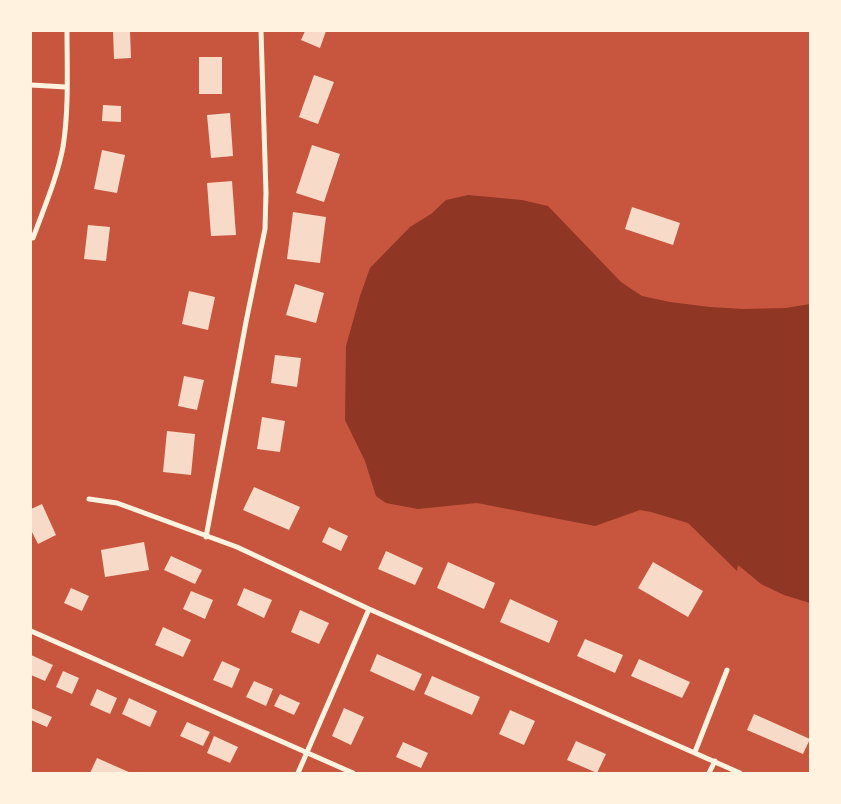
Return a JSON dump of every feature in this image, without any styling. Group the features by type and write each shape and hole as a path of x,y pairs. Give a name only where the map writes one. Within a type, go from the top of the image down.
{"street":[{"path":"33,238 54,183 63,147 67,104 67,31"},
{"path":"206,537 265,230 266,193 262,31"},
{"path":"31,85 66,87"},
{"path":"89,499 117,503 237,547 369,609 740,773"},
{"path":"298,773 369,609"},
{"path":"31,630 353,773"},
{"path":"695,752 727,670"},
{"path":"709,773 715,761"}],"shaded area":[{"path":"468,195 522,200 548,206 621,282 642,296 670,302 743,309 786,308 810,304 810,603 784,595 761,584 738,565 737,571 688,523 651,512 640,510 595,526 477,503 418,509 386,503 376,496 365,461 345,420 346,346 360,296 370,268 410,227 431,214 446,200"}],"building":[{"path":"113,31 130,31 131,58 114,59"},
{"path":"305,31 326,31 320,48 301,40"},
{"path":"199,57 222,57 222,94 199,94"},
{"path":"314,75 334,82 318,124 299,117"},
{"path":"103,105 121,106 121,122 102,121"},
{"path":"230,113 233,156 211,158 207,115"},
{"path":"312,145 340,154 324,202 296,193"},
{"path":"102,150 125,155 117,193 94,189"},
{"path":"232,181 236,235 211,236 207,183"},
{"path":"632,207 680,223 673,245 625,229"},
{"path":"293,212 326,217 320,263 287,259"},
{"path":"88,225 110,227 106,261 84,259"},
{"path":"295,284 324,293 316,323 286,315"},
{"path":"189,291 215,297 208,330 182,324"},
{"path":"275,355 301,358 297,387 271,383"},
{"path":"184,376 204,380 197,410 178,406"},
{"path":"262,417 285,421 280,452 257,449"},
{"path":"167,431 195,434 191,475 163,472"},
{"path":"254,487 300,507 289,530 243,510"},
{"path":"42,504 56,535 38,544 31,530 31,509"},
{"path":"329,527 348,536 341,551 322,542"},
{"path":"144,542 149,570 105,577 101,550"},
{"path":"386,551 423,568 415,585 378,569"},
{"path":"171,556 202,570 195,584 164,570"},
{"path":"448,562 495,583 484,609 437,588"},
{"path":"653,562 703,591 688,617 638,588"},
{"path":"71,588 89,596 82,611 64,603"},
{"path":"244,588 272,600 264,618 237,605"},
{"path":"191,591 213,600 205,619 183,609"},
{"path":"510,599 558,621 549,643 500,622"},
{"path":"300,610 329,623 319,644 291,632"},
{"path":"163,627 191,640 183,657 155,645"},
{"path":"585,639 623,655 615,673 577,656"},
{"path":"377,654 422,674 414,691 370,671"},
{"path":"31,655 53,665 45,681 31,675"},
{"path":"639,659 690,682 682,698 631,676"},
{"path":"222,661 240,669 232,688 213,680"},
{"path":"63,671 79,678 72,694 56,687"},
{"path":"432,676 480,697 472,715 424,694"},
{"path":"254,681 273,689 266,706 246,697"},
{"path":"97,689 117,698 110,714 90,705"},
{"path":"280,694 300,703 294,715 274,706"},
{"path":"129,698 157,711 150,727 122,714"},
{"path":"31,708 52,717 47,727 31,720"},
{"path":"344,708 364,717 351,745 332,736"},
{"path":"510,710 535,721 524,745 499,734"},
{"path":"754,714 810,739 803,754 747,730"},
{"path":"187,722 210,732 203,746 180,736"},
{"path":"214,736 238,747 230,763 207,753"},
{"path":"576,741 606,754 597,773 567,760"},
{"path":"403,742 428,753 421,768 396,757"},
{"path":"97,758 131,773 90,773"}]}
